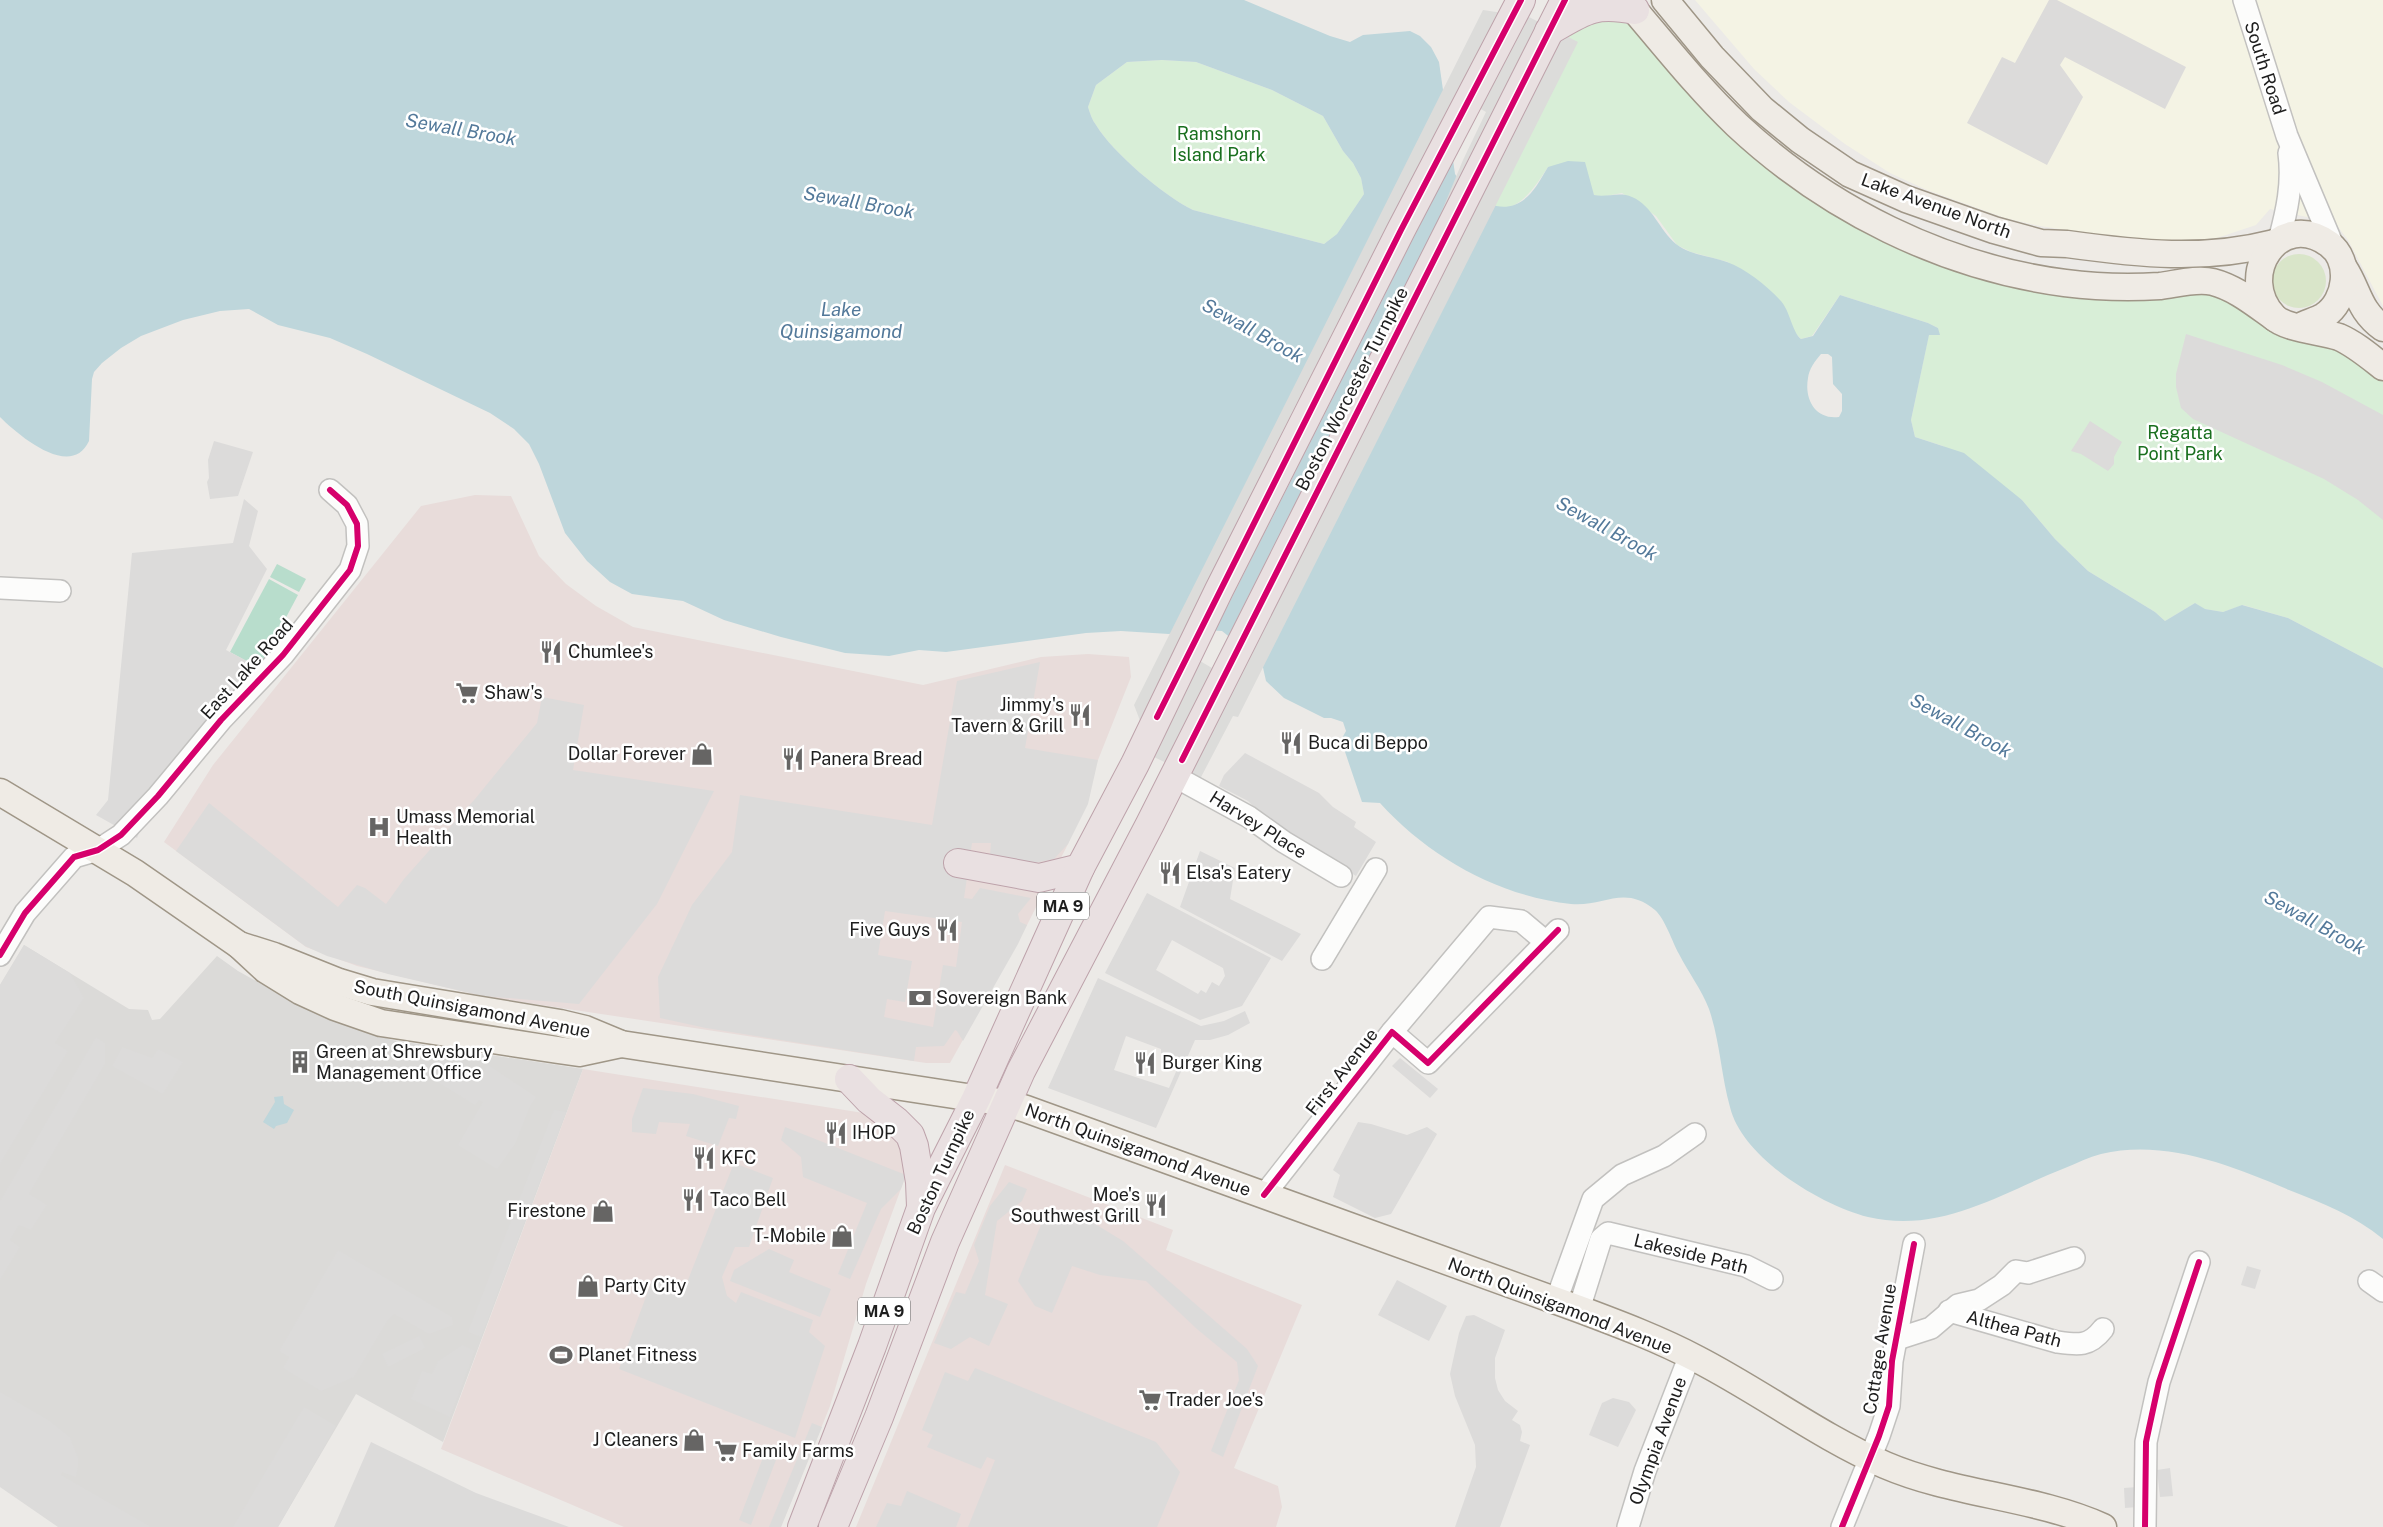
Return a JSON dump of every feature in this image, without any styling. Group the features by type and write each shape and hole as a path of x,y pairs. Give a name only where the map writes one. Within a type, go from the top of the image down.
{"highway":[{"name":"Boston Worcester Turnpike","path":"976,1099 1080,868 1135,764 1400,230 1521,0"},
{"name":"MA 9","path":"1550,31 1565,0"},
{"path":"1550,31 1598,6 1631,5"},
{"name":"Boston Worcester Turnpike","path":"1006,1103 1178,768 1550,31"},
{"path":"958,863 1039,878 1080,868"},
{"path":"849,1079 869,1100 896,1121 910,1136 914,1146 920,1182 921,1208"},
{"name":"Boston Turnpike","path":"802,1527 872,1346 921,1208 976,1099"},
{"name":"Boston Turnpike","path":"834,1527 879,1417 945,1242 1006,1103"}],"main road":[{"name":"Lake Avenue North","path":"1665,0 1712,57 1782,126 1850,174 1906,199 1994,230 2055,245 2067,244 2164,254 2203,255 2239,251 2277,241"},
{"name":"Lake Avenue North","path":"1631,5 1705,93 1754,140 1813,186 1888,229 1967,262 2047,281 2133,287 2210,281 2230,288 2275,318"},
{"path":"2383,328 2370,318 2362,308 2339,258 2318,238 2292,235 2277,241 2265,256 2258,283 2261,296 2275,318 2285,324 2340,338 2383,367"},
{"path":"2300,327 2324,316 2334,306 2342,291 2339,258"},
{"name":"South Quinsigamond Avenue","path":"0,792 98,850 239,945 274,956 339,982 372,992 560,1023 585,1029 621,1044 1006,1103"},
{"name":"North Quinsigamond Avenue","path":"1006,1103 1568,1305 1690,1356 1870,1458 1930,1480 2056,1511 2103,1527"}],"street":[{"name":"South Road","path":"2244,0 2287,136 2339,258"},
{"name":"South Road","path":"2277,241 2287,211 2290,188 2287,136"},
{"name":"East Lake Road","path":"0,955 25,913 74,857 98,850 122,835 158,796 221,720 283,655 350,570 358,546 357,524 346,505 330,490"},
{"path":"0,588 60,592"},
{"name":"Harvey Place","path":"1178,768 1284,842 1341,876"},
{"path":"1322,959 1376,868"},
{"name":"First Avenue","path":"1264,1195 1392,1032 1489,917 1521,921 1552,936 1428,1063 1392,1032"},
{"path":"1568,1305 1566,1274 1593,1199 1622,1175 1664,1156 1695,1134"},
{"name":"Lakeside Path","path":"1588,1280 1601,1239 1608,1233 1746,1266 1772,1279"},
{"name":"Cottage Avenue","path":"1842,1527 1889,1406 1892,1361 1914,1244"},
{"path":"1897,1339 1931,1328 1949,1311 1958,1305 1979,1300 2002,1285 2016,1271 2028,1273 2074,1258"},
{"path":"2145,1527 2146,1442 2159,1382 2199,1262"},
{"path":"1566,1274 1588,1280 1568,1305"},
{"name":"Althea Path","path":"1949,1311 2057,1342 2073,1344 2086,1343 2095,1339 2103,1329"},
{"name":"Olympia Avenue","path":"1628,1527 1645,1471 1690,1356"}],"shaded area":[{"path":"1695,0 2383,0 2383,306 2348,240 2335,223 2270,209 2256,225 2217,238 2155,244 2040,226 2005,218 1927,190 1890,173 1845,144 1789,102 1754,69"},
{"path":"2049,0 2057,0 2186,67 2165,109 2065,57 2060,65 2083,97 2047,165 1967,123 2002,57 2015,63"},
{"path":"2186,334 2282,365 2322,382 2383,415 2383,520 2358,500 2324,479 2193,419 2181,408 2176,387 2176,374"},
{"path":"2090,421 2122,442 2114,457 2114,464 2108,471 2081,454 2071,451"},
{"path":"214,441 253,452 238,496 210,499 207,482 209,478 208,460"},
{"path":"475,495 511,496 539,556 566,584 596,606 633,627 923,685 1041,657 1088,654 1129,657 1131,677 1098,760 1068,844 1027,925 950,1063 926,1063 482,996 357,966 306,947 164,842 213,765 421,506"},
{"path":"244,499 258,511 249,546 267,569 226,650 262,669 161,776 137,838 96,815 108,800 132,553 233,543"},
{"path":"1040,662 1025,748 1098,760 1088,804 1068,844 1054,859 1034,863 990,856 991,843 972,843 964,898 972,899 980,888 1031,898 1018,914 1020,922 1027,925 1018,944 963,1041 955,1030 944,1046 916,1047 914,1061 706,1028 660,1018 658,977 692,905 732,852 740,795 932,825 957,681","holes":["885,911 962,922 956,967 943,965 933,1027 884,1017 887,999 905,1002 912,961 878,955"]},
{"path":"542,697 584,705 573,770 714,791 657,904 579,1004 483,996 388,974 327,956 305,946 176,851 209,803 338,907 357,885 365,888 386,904 404,879 475,799 537,723"},
{"path":"1245,753 1319,793 1333,807 1356,822 1354,827 1376,842 1356,876 1266,819 1248,801 1219,786 1224,775"},
{"path":"1200,851 1235,868 1230,899 1301,934 1282,961 1180,907"},
{"path":"1147,893 1271,958 1242,1006 1200,1020 1105,973","holes":["1172,940 1223,968 1225,976 1219,986 1212,982 1206,993 1201,990 1198,994 1156,970"]},
{"path":"24,945 129,1009 148,1010 152,1020 160,1019 217,956 238,971 296,1003 369,1033 392,1040 583,1069 443,1442 356,1394 278,1527 63,1527 0,1484 0,985"},
{"path":"24,945 70,973 84,998 55,1043 68,1051 0,1164 0,985"},
{"path":"1098,978 1201,1026 1224,1021 1245,1011 1250,1023 1228,1035 1210,1040 1195,1040 1156,1128 1048,1088","holes":["1126,1036 1161,1049 1161,1053 1181,1060 1169,1088 1114,1070"]},
{"path":"96,1037 105,1043 105,1064 29,1194 47,1205 31,1230 19,1225 10,1240 20,1247 0,1280 0,1201"},
{"path":"122,1047 152,1058 158,1049 183,1062 163,1094 112,1066"},
{"path":"1400,1058 1438,1089 1430,1098 1392,1066"},
{"path":"441,1059 481,1075 488,1065 536,1097 530,1106 515,1144 497,1169 458,1145 483,1102 479,1100 475,1105 428,1076"},
{"path":"583,1069 870,1114 902,1143 906,1175 866,1284 830,1406 781,1527 624,1527 441,1449"},
{"path":"643,1088 693,1094 739,1106 736,1119 729,1118 718,1146 686,1136 690,1124 659,1122 656,1134 632,1132 632,1119"},
{"path":"554,1110 566,1112 481,1337 468,1332"},
{"path":"1358,1122 1407,1135 1427,1127 1437,1134 1391,1214 1375,1218 1333,1197 1340,1175 1333,1170"},
{"path":"785,1127 906,1175 901,1189 881,1209 850,1279 838,1274 867,1203 803,1177 801,1157 781,1140"},
{"path":"734,1163 773,1178 749,1247 735,1247 722,1277 727,1296 736,1303 741,1292 813,1320 809,1332 825,1346 795,1438 619,1369 653,1278 684,1290"},
{"path":"1005,1165 1173,1230 1166,1250 1302,1305 1234,1468 1278,1486 1282,1507 1276,1527 856,1527"},
{"path":"1009,1182 1027,1189 1022,1201 997,1221 985,1295 1008,1304 989,1346 970,1337 951,1349 934,1343 956,1292 965,1294 979,1261 974,1245 990,1206"},
{"path":"1047,1210 1072,1210 1123,1241 1247,1349 1258,1366 1223,1457 1211,1451 1239,1380 1237,1362 1197,1329 1146,1281 1100,1275 1072,1266 1052,1313 1035,1306 1018,1281"},
{"path":"769,1249 794,1260 789,1272 831,1289 820,1317 730,1281 734,1270"},
{"path":"338,1250 452,1317 453,1325 429,1334 394,1314 388,1320 354,1377 321,1391 283,1368 289,1357 279,1351"},
{"path":"2247,1266 2261,1270 2255,1289 2241,1285"},
{"path":"1397,1280 1447,1306 1429,1341 1378,1315"},
{"path":"1474,1315 1505,1330 1495,1358 1495,1378 1498,1390 1505,1401 1518,1411 1512,1420 1520,1425 1522,1432 1520,1441 1530,1445 1500,1527 1455,1527 1476,1467 1475,1445 1455,1396 1450,1374 1459,1333 1466,1316"},
{"path":"419,1336 425,1348 388,1367 382,1354"},
{"path":"462,1345 475,1351 450,1417 411,1399 422,1371 432,1374 438,1361"},
{"path":"975,1368 1156,1442 1180,1472 1157,1527 968,1527 995,1460 987,1457 981,1469 927,1447 933,1435 922,1430 945,1372 968,1381"},
{"path":"0,1392 50,1421 70,1437 78,1458 76,1477 62,1472 61,1475 151,1527 58,1527 0,1487"},
{"path":"1613,1398 1629,1402 1636,1410 1618,1447 1589,1435 1602,1403"},
{"path":"304,1407 336,1426 278,1527 233,1527"},
{"path":"812,1423 822,1427 781,1527 769,1527"},
{"path":"371,1442 476,1493 569,1527 334,1527"},
{"path":"764,1455 776,1460 751,1525 739,1520"},
{"path":"2170,1468 2173,1496 2160,1497 2157,1470"},
{"path":"2137,1487 2138,1507 2125,1508 2124,1488"},
{"path":"907,1491 961,1514 956,1527 876,1527 887,1503 901,1506"}],"green space":[{"name":"Regatta Point Park","path":"1612,6 1754,140 1967,262 2189,282 2383,367 2383,668 2288,618 2243,605 2223,612 2204,609 2195,603 2165,621 2155,612 2088,571 2055,539 2022,500 1943,446 1915,437 1911,420 1929,334 1939,334 1938,328 1928,323 1840,295 1812,336 1801,339 1728,262 1691,252 1677,245 1656,216 1622,193 1601,197 1594,195 1589,183 1548,167 1528,194 1515,205 1499,208 1485,202 1549,31"},
{"name":"Ramshorn Island Park","path":"1162,60 1196,62 1272,90 1323,116 1361,178 1364,194 1337,234 1324,244 1193,210 1168,195 1126,160 1093,121 1088,107 1096,85 1127,62"},
{"path":"2299,254 2309,256 2318,262 2324,271 2326,281 2324,291 2318,300 2309,306 2299,308 2289,306 2280,300 2274,291 2272,281 2274,271 2280,262 2289,256"},
{"path":"277,564 306,579 299,592 270,577"},
{"path":"269,579 298,595 259,668 230,652"}],"water":[{"name":"Lake Quinsigamond","path":"0,0 1244,0 1330,36 1350,42 1363,35 1410,31 1420,36 1431,47 1439,62 1455,174 1480,199 1500,207 1511,206 1521,202 1531,193 1548,167 1568,161 1585,162 1594,195 1627,195 1632,197 1651,212 1670,238 1682,248 1727,262 1748,273 1780,300 1801,339 1813,336 1840,295 1928,323 1938,328 1940,335 1929,335 1911,420 1915,437 1964,453 2022,500 2055,539 2088,571 2155,612 2165,621 2195,603 2205,609 2223,612 2242,605 2288,618 2383,668 2383,1239 2361,1223 2338,1211 2244,1172 2197,1157 2149,1150 2125,1150 2096,1155 1994,1199 1946,1216 1921,1220 1895,1221 1868,1217 1828,1202 1786,1177 1750,1144 1737,1126 1727,1095 1716,1033 1709,1009 1665,924 1655,910 1644,902 1624,897 1583,904 1544,900 1491,883 1443,857 1399,823 1380,803 1362,802 1341,740 1346,731 1343,722 1324,718 1284,698 1266,681 1262,663 1222,631 1187,629 1169,634 1121,631 1086,633 946,652 919,650 889,656 845,653 724,620 683,601 632,594 610,582 587,561 565,533 539,464 529,444 514,429 490,413 367,354 330,338 278,325 249,309 220,311 183,320 141,336 121,348 102,363 94,372 92,379 89,441 81,452 70,456 58,455 44,450 19,434 0,417","holes":["1162,60 1196,62 1272,90 1323,116 1361,178 1364,194 1337,234 1324,244 1193,210 1168,195 1126,160 1093,121 1088,107 1096,85 1127,62","1821,354 1828,354 1832,357 1833,384 1842,394 1842,411 1839,417 1831,417 1818,412 1810,401 1807,386 1808,378 1810,371"]},
{"path":"283,1096 284,1104 294,1110 287,1123 276,1126 274,1129 263,1122 275,1102 274,1097"}],"pier":[{"path":"1483,10 1529,17 1578,42 1238,717 1233,716 1200,779 1154,757 1134,705","holes":["1479,108 1486,112 1463,160 1434,230 1212,668 1200,661"]}],"cycle path":[{"path":"1157,717 1401,230 1521,0"},
{"path":"1182,760 1565,0"},
{"path":"0,955 25,913 74,857 98,850 121,835 158,796 221,720 283,655 350,570 358,546 357,524 347,505 330,490"},
{"path":"1264,1195 1392,1032 1428,1063 1558,930"},
{"path":"1842,1527 1879,1436 1889,1406 1892,1361 1914,1244"},
{"path":"2145,1527 2146,1442 2159,1382 2199,1262"}],"place":[{"name":"Chumlee's","path":"551,652"},
{"name":"Shaw's","path":"467,693"},
{"name":"Jimmy's Tavern & Grill","path":"1080,715"},
{"name":"Buca di Beppo","path":"1291,743"},
{"name":"Dollar Forever","path":"702,754"},
{"name":"Panera Bread","path":"793,759"},
{"name":"Umass Memorial Health","path":"379,827"},
{"name":"Elsa's Eatery","path":"1170,873"},
{"name":"Five Guys","path":"947,930"},
{"name":"Sovereign Bank","path":"920,998"},
{"name":"Green at Shrewsbury Management Office","path":"300,1062"},
{"name":"Burger King","path":"1145,1063"},
{"name":"IHOP","path":"836,1133"},
{"name":"KFC","path":"704,1158"},
{"name":"Taco Bell","path":"693,1200"},
{"name":"Moe's Southwest Grill","path":"1156,1205"},
{"name":"Firestone","path":"603,1211"},
{"name":"T-Mobile","path":"842,1236"},
{"name":"Party City","path":"588,1286"},
{"name":"Planet Fitness","path":"561,1355"},
{"name":"Trader Joe's","path":"1150,1400"},
{"name":"J Cleaners","path":"694,1440"},
{"name":"Family Farms","path":"726,1451"}],"water label":[{"name":"Sewall Brook","path":"461,129"},
{"name":"Sewall Brook","path":"859,202"},
{"name":"Sewall Brook","path":"1253,330"},
{"name":"Sewall Brook","path":"1607,528"},
{"name":"Sewall Brook","path":"1961,725"},
{"name":"Sewall Brook","path":"2315,922"}]}
